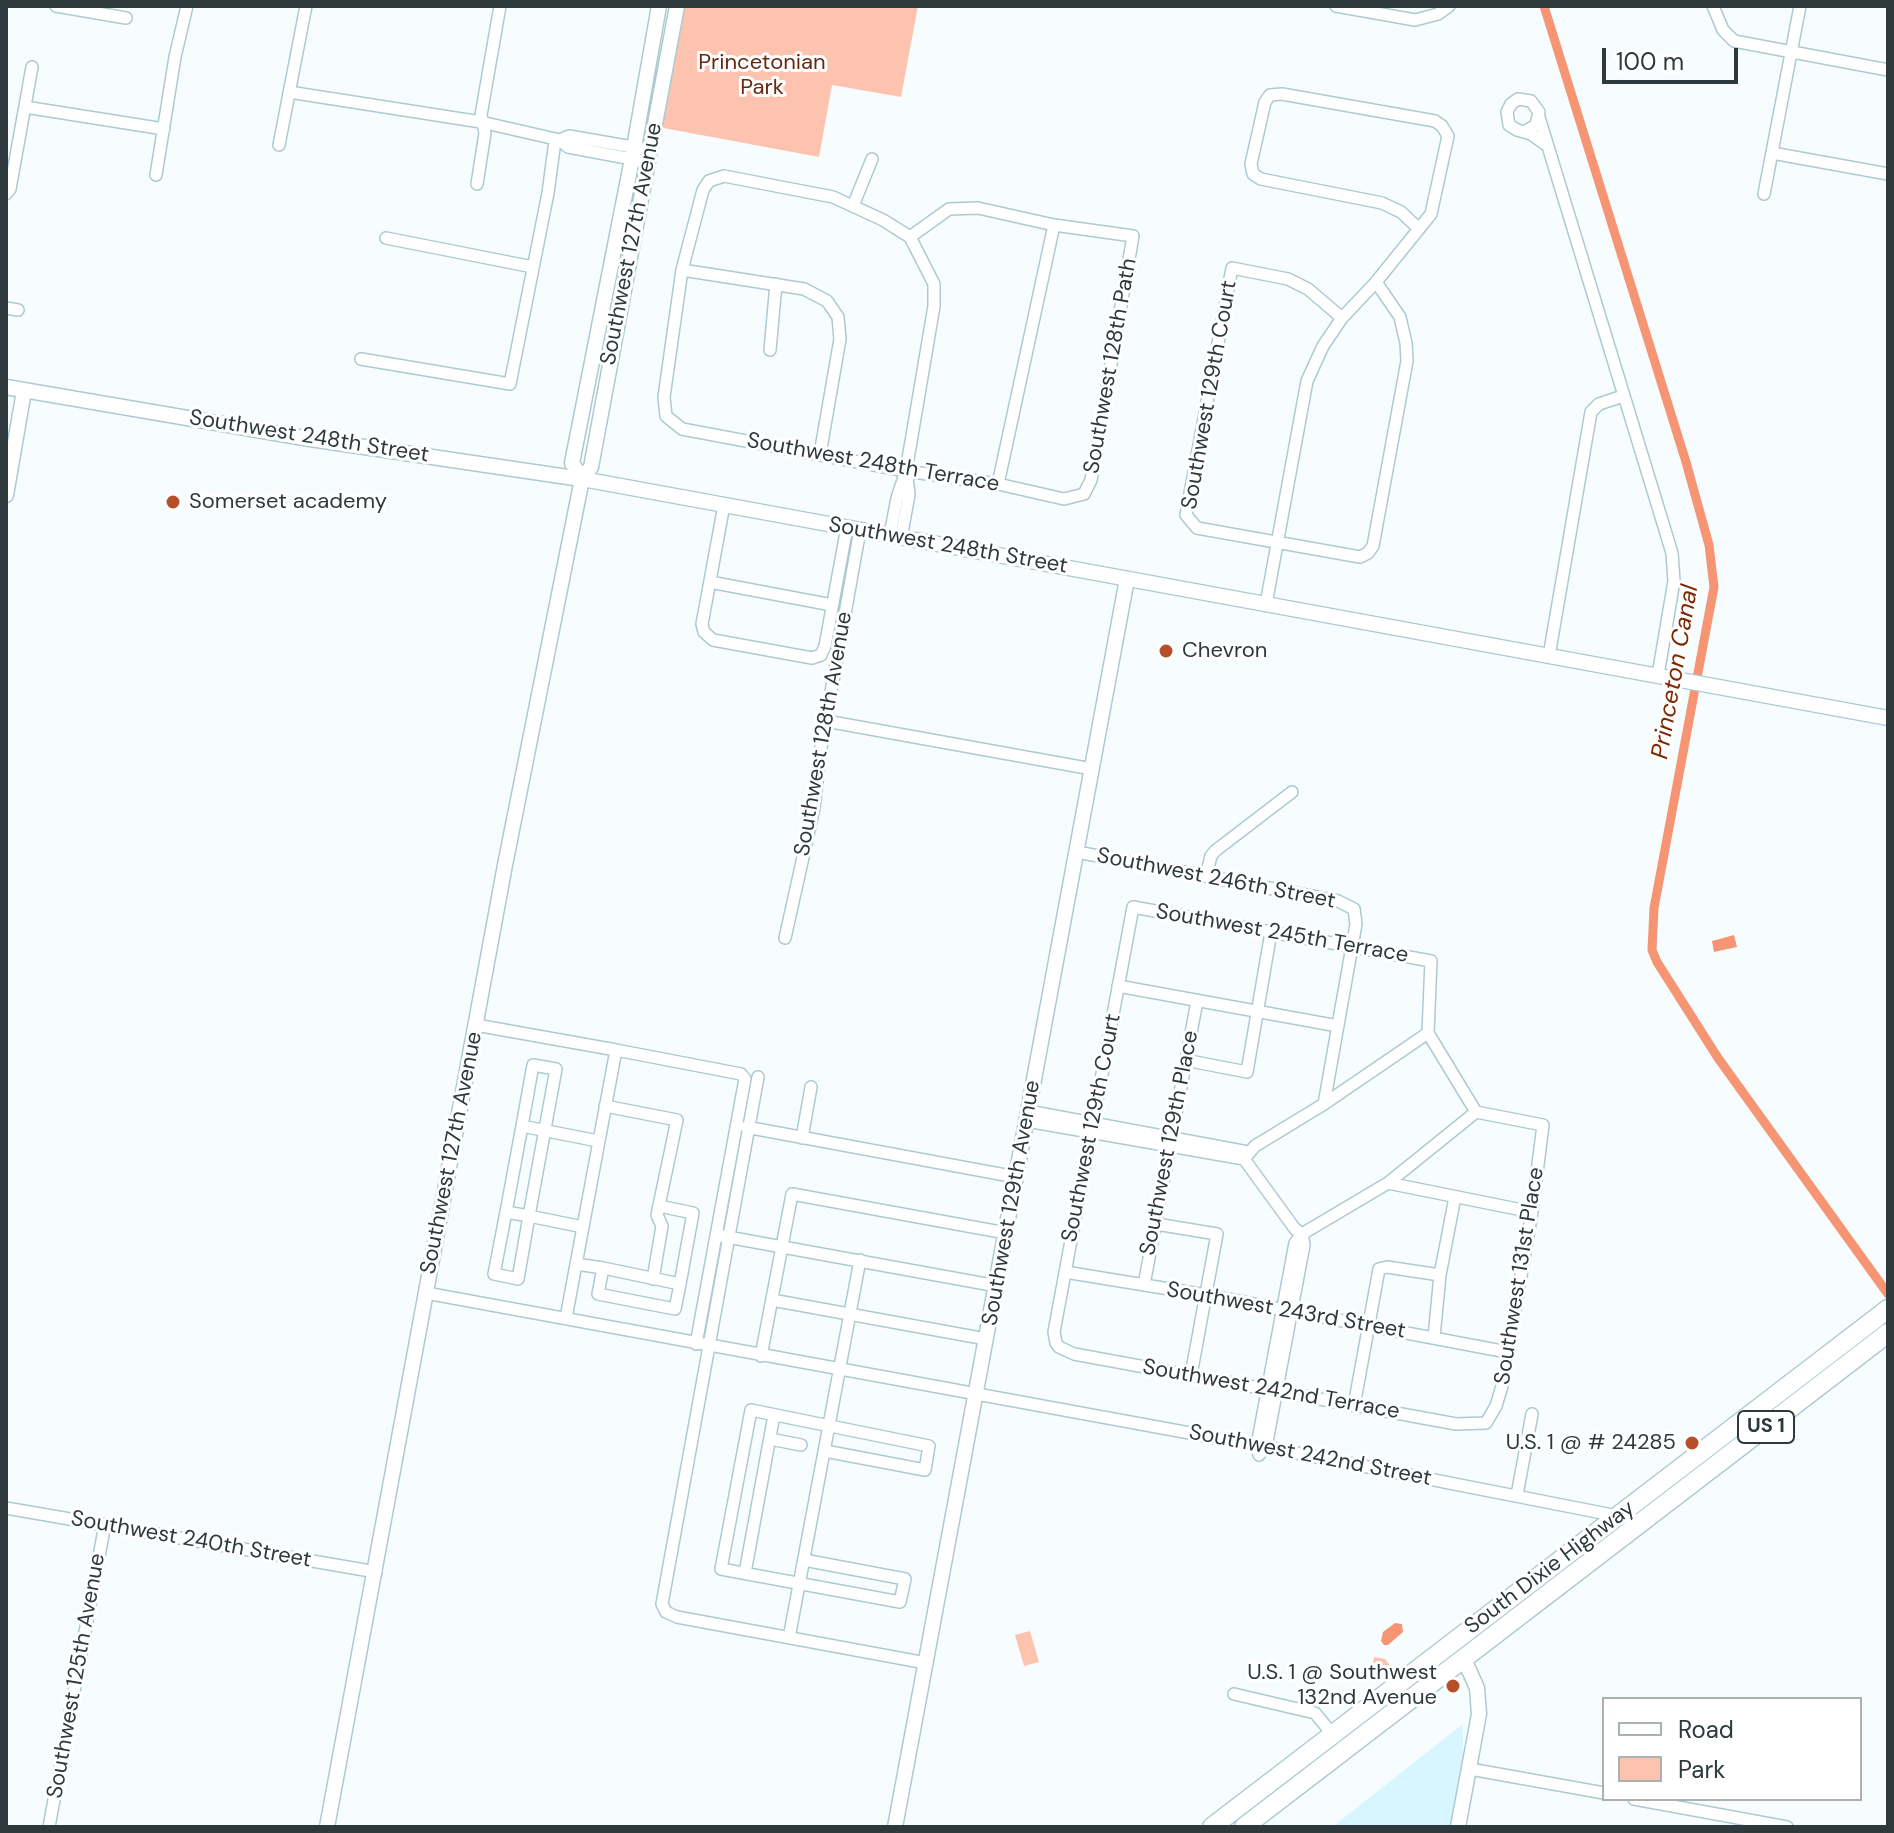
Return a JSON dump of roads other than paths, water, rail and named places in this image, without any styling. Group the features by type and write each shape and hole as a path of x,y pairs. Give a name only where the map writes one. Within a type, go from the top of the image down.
{"highway":[{"name":"South Dixie Highway","path":"1212,1827 1801,1376 1885,1320"},
{"name":"South Dixie Highway","path":"1244,1827 1695,1482 1885,1320"},
{"path":"1695,1482 1715,1453 1794,1394 1799,1389 1801,1376"},
{"path":"1333,1735 1375,1713 1440,1664 1464,1659 1475,1637 1537,1589 1548,1569"}],"street":[{"path":"56,6 126,18"},
{"path":"156,175 175,57 187,6"},
{"path":"279,145 306,6"},
{"path":"477,184 485,133 481,122 500,6"},
{"path":"1336,6 1415,20 1438,14 1449,6"},
{"path":"1713,6 1723,30 1734,41 1888,70"},
{"path":"1764,194 1800,6"},
{"path":"658,12 675,13"},
{"name":"Southwest 127th Avenue","path":"582,479 572,463 634,153 658,12"},
{"name":"Southwest 127th Avenue","path":"327,1827 476,1025 582,479 591,467 675,13"},
{"path":"6,194 10,189 32,67"},
{"path":"289,92 481,122 557,141 569,136 649,156"},
{"path":"1266,604 1307,381 1323,346 1342,318 1376,282 1431,214 1448,136 1435,121 1282,94 1270,95 1265,102 1251,164 1253,174 1261,179 1382,203 1401,212 1418,228"},
{"path":"1545,144 1526,131 1509,125 1507,112 1511,104 1518,99 1527,99 1535,104 1672,553 1675,571 1658,675"},
{"path":"25,107 164,129"},
{"path":"1526,131 1536,125 1539,117"},
{"path":"361,359 510,384 557,141"},
{"path":"1772,153 1888,174"},
{"path":"853,206 872,159"},
{"path":"820,454 840,339 838,317 827,301 804,289 682,270 703,190 709,181 724,176 833,197 883,220 910,237 934,284 934,306 906,471 897,498 896,536"},
{"path":"910,237 949,209 978,208 1054,225 998,484"},
{"name":"Southwest 128th Path","path":"1054,225 1133,236 1091,480 1084,494"},
{"path":"386,238 533,267"},
{"name":"Southwest 129th Court","path":"1276,543 1197,528 1186,515 1232,268 1288,279 1308,289 1342,318"},
{"name":"Southwest 248th Terrace","path":"682,270 664,397 666,416 682,429 906,471 998,484 1064,499 1084,494"},
{"path":"1276,543 1360,557 1373,546 1407,361 1400,317 1376,282"},
{"path":"770,350 776,284"},
{"name":"Southwest 248th Street","path":"6,387 310,439 582,479 1888,718"},
{"path":"6,495 24,391"},
{"path":"1549,656 1591,412 1599,404 1623,396"},
{"path":"724,505 702,624 706,635 713,640 812,658 820,656 825,646 832,605 854,528"},
{"name":"Southwest 128th Avenue","path":"785,938 814,808 854,528"},
{"name":"Southwest 129th Avenue","path":"895,1827 1127,579"},
{"path":"710,582 832,605"},
{"path":"826,721 1092,769"},
{"path":"1206,876 1215,851 1292,792"},
{"name":"Southwest 246th Street","path":"1077,852 1338,901 1354,909 1356,918 1352,947"},
{"name":"Southwest 129th Court","path":"1059,1347 1054,1332 1133,907"},
{"name":"Southwest 245th Terrace","path":"1133,907 1431,961 1428,1033"},
{"path":"1185,1060 1247,1072 1271,932"},
{"path":"1324,1104 1352,947"},
{"path":"1118,986 1338,1026"},
{"name":"Southwest 129th Place","path":"1144,1285 1197,1001"},
{"path":"476,1025 741,1074 745,1079 709,1346 662,1604 666,1612 677,1617 926,1663"},
{"path":"1028,1116 1246,1155 1428,1033 1476,1112 1388,1183 1302,1234"},
{"path":"566,1318 616,1050"},
{"path":"533,1065 556,1069 518,1279 494,1274 522,1126 533,1065"},
{"path":"696,1344 750,1128 758,1077"},
{"path":"802,1138 811,1087"},
{"path":"605,1106 677,1120 657,1215 662,1226 653,1279"},
{"name":"Southwest 131st Place","path":"1476,1112 1543,1125 1532,1212 1500,1396 1486,1423"},
{"path":"737,1125 1016,1177"},
{"path":"522,1126 598,1141"},
{"path":"1246,1155 1295,1229 1302,1234 1304,1245 1287,1311 1262,1446"},
{"path":"1388,1183 1532,1212"},
{"path":"761,1356 792,1194 1006,1233"},
{"path":"1434,1337 1440,1275 1455,1197"},
{"path":"603,1268 598,1294 675,1309 693,1213 659,1206"},
{"path":"506,1212 583,1227"},
{"path":"1156,1224 1217,1234 1191,1375"},
{"path":"722,1236 997,1286"},
{"path":"789,1638 860,1260"},
{"path":"576,1264 680,1284"},
{"path":"1354,1406 1376,1277 1382,1267 1440,1275"},
{"name":"Southwest 243rd Street","path":"1065,1272 1206,1295 1507,1352"},
{"name":"Southwest 242nd Street","path":"426,1293 1262,1446 1643,1521"},
{"path":"772,1300 986,1339"},
{"name":"Southwest 242nd Terrace","path":"1059,1347 1074,1354 1354,1406 1456,1424 1486,1423"},
{"path":"804,1560 905,1579 900,1602 721,1569 751,1410 929,1446 925,1470 825,1451"},
{"path":"1517,1495 1532,1414"},
{"path":"745,1573 774,1415"},
{"path":"770,1439 801,1445"},
{"name":"Southwest 240th Street","path":"6,1508 376,1572"},
{"name":"Southwest 125th Avenue","path":"49,1827 105,1524"},
{"path":"1458,1827 1480,1709 1475,1681 1464,1659"},
{"path":"1234,1694 1315,1713 1333,1735"},
{"path":"1470,1769 1602,1793"},
{"path":"1643,1801 1750,1824 1787,1827"}],"waterway":[{"name":"Princeton Canal","path":"1544,6 1686,462 1709,545 1714,587 1654,908 1652,950 1718,1058 1888,1294"}],"place":[{"name":"Somerset academy","path":"173,502"},
{"name":"Chevron","path":"1166,651"},
{"name":"U.S. 1 @ # 24285","path":"1692,1443"},
{"name":"U.S. 1 @ Southwest 132nd Avenue","path":"1453,1686"}],"park label":[{"name":"Princetonian Park","path":"762,76"}]}
